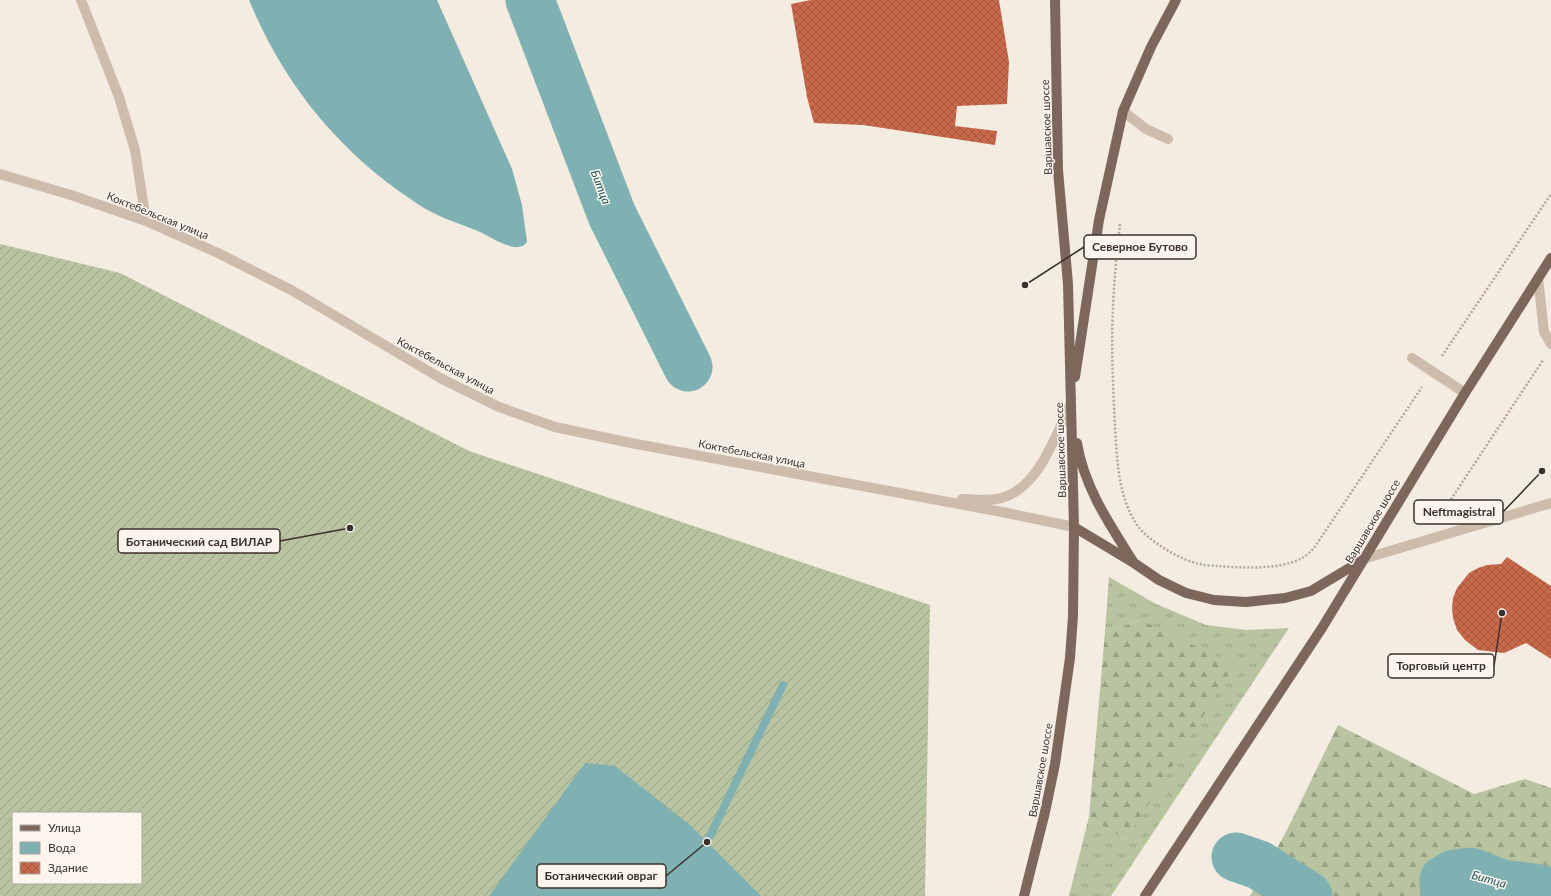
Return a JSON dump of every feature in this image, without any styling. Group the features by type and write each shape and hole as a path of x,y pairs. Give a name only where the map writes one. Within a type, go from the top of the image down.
{"main road":[{"path":"1051,0 1055,24"},
{"name":"Варшавское шоссе","path":"1024,896 1042,827 1055,764 1073,616 1074,527 1068,284 1058,170 1055,0"},
{"path":"1134,563 1104,515 1087,479 1079,455 1070,405 1099,220 1123,111 1151,47 1176,0"},
{"name":"Варшавское шоссе","path":"1145,896 1322,628 1465,393 1551,258"},
{"path":"1074,527 1159,580 1186,593 1214,600 1246,602 1284,598 1311,591 1363,559"}],"street":[{"path":"81,0 120,97 135,150 146,221"},
{"path":"1123,111 1146,129 1168,139"},
{"name":"Коктебельская улица","path":"0,174 70,194 146,221 218,253 293,291 442,379 500,407 555,427 1074,527"},
{"path":"1538,278 1544,332 1551,344"},
{"path":"1412,358 1465,393"},
{"path":"934,499 997,499 1016,492 1032,478 1045,459 1070,405"},
{"path":"1363,559 1551,503"}],"path":[{"path":"1442,357 1551,194"},
{"path":"1120,220 1113,308 1112,385 1120,484 1137,525 1144,533 1167,550 1181,558 1200,564 1236,567 1260,567 1289,563 1302,558 1314,548 1424,384"},
{"path":"1423,541 1547,354"}],"green space":[{"path":"0,244 120,273 469,451 930,605 925,896 0,896"},
{"path":"1109,577 1156,604 1206,625 1247,630 1289,628 1111,896 1069,896 1089,817 1126,840 1141,620 1105,632"},
{"path":"1141,620 1235,665 1126,840 1089,817 1105,632"},
{"path":"1338,725 1474,794 1525,779 1551,788 1551,896 1250,896 1287,830"}],"water":[{"path":"249,0 437,0 512,169 522,205 527,242 523,246 517,247 504,244 476,230 436,214 416,203 360,159 336,136 315,112 296,86 278,59"},
{"path":"585,763 615,766 690,825 761,896 489,896"}],"building":[{"path":"811,0 999,0 1009,62 1007,104 957,106 955,126 997,131 995,145 863,125 814,123 807,97 791,4"},
{"path":"1507,557 1551,586 1551,659 1526,643 1504,653 1478,650 1465,640 1457,630 1453,618 1452,608 1453,598 1457,588 1469,573 1487,565 1501,564"}],"waterway":[{"name":"Битца","path":"530,0 612,215 688,367"},
{"path":"699,849 707,842 783,685"},
{"name":"Битца","path":"1236,857 1259,865 1308,896"},
{"name":"Битца","path":"1445,896 1444,880 1454,874 1471,872 1502,884 1534,888 1551,892"}],"place":[{"name":"Северное Бутово","path":"1025,285"},
{"name":"Neftmagistral","path":"1542,471"},
{"name":"Ботанический сад ВИЛАР","path":"350,528"},
{"name":"Торговый центр","path":"1502,613"},
{"name":"Ботанический овраг","path":"707,842"}]}
